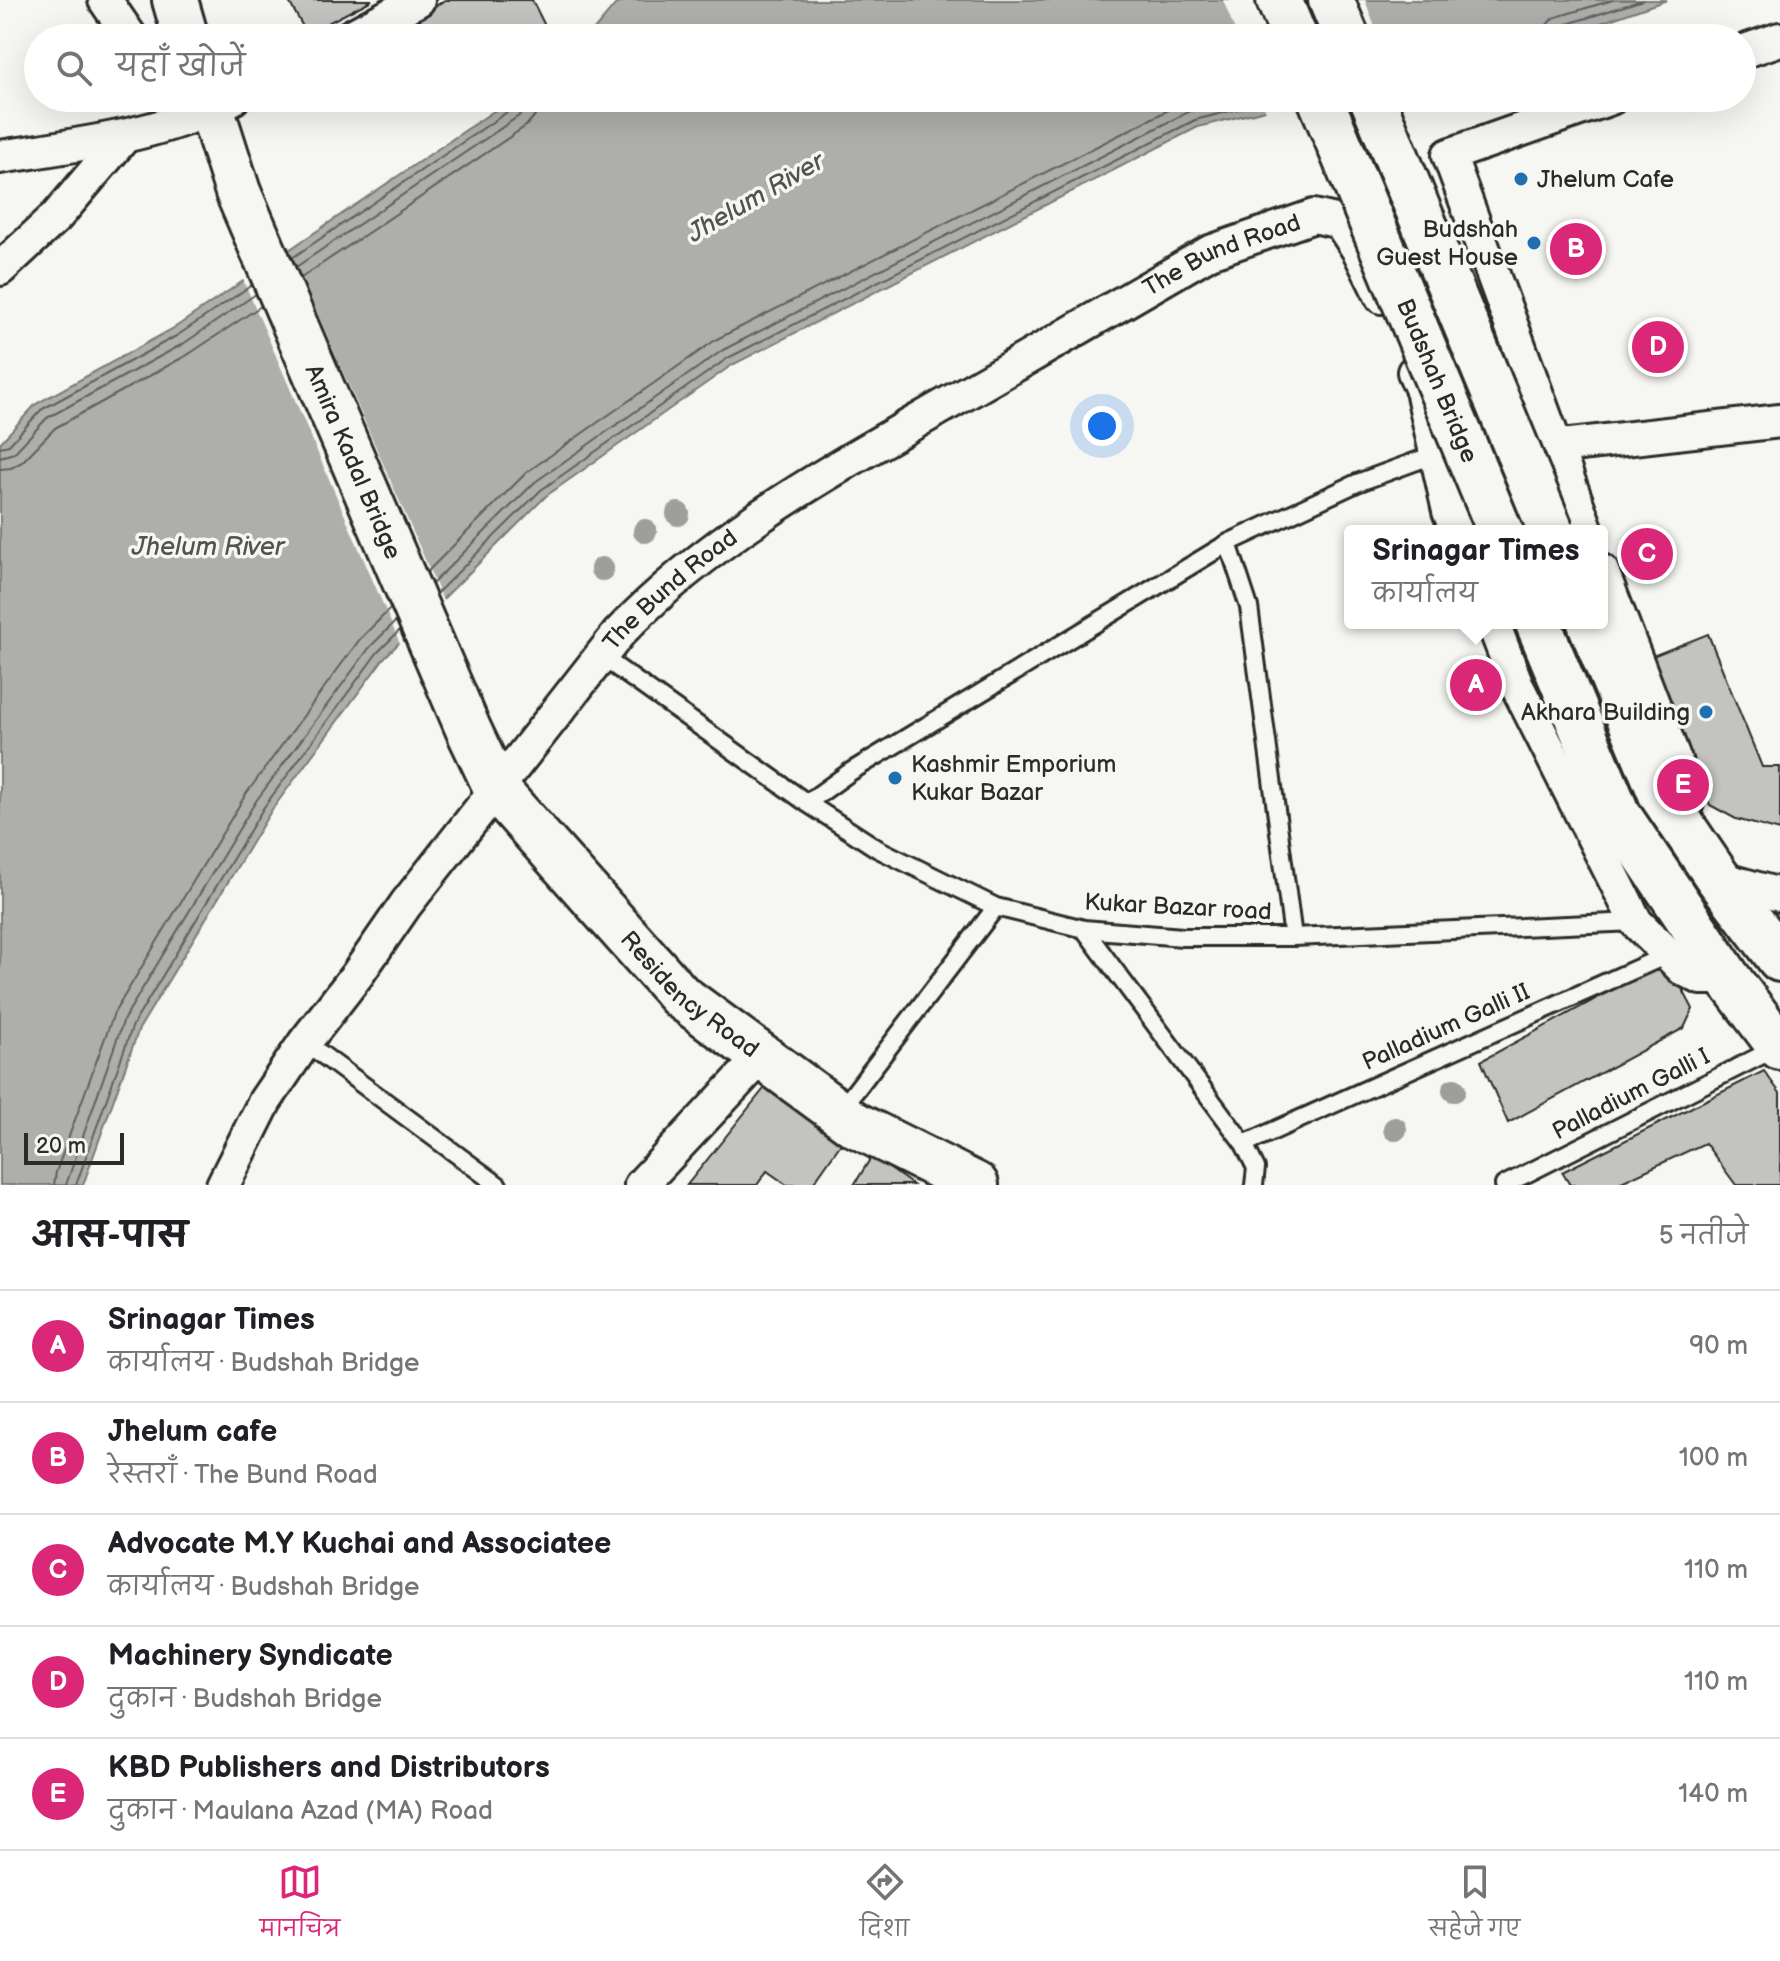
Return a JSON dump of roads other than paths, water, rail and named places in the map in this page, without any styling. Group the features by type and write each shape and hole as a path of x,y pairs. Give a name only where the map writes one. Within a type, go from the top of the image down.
{"main road":[{"path":"175,0 182,24"},
{"path":"1279,0 1289,24"},
{"path":"1331,0 1341,24"},
{"name":"Amira Kadal Bridge","path":"204,112 469,731"},
{"name":"Budshah Bridge","path":"1326,112 1498,525"},
{"name":"Budshah Bridge","path":"1378,112 1549,525"},
{"path":"1540,629 1617,813 1728,978 1780,1047"},
{"path":"1593,629 1670,808 1718,878 1780,959"},
{"name":"Residency Road","path":"469,731 497,790 680,996 854,1124 976,1185"}],"street":[{"path":"105,0 121,24"},
{"path":"374,24 418,0"},
{"path":"1756,47 1780,39"},
{"path":"0,157 124,137 184,112"},
{"path":"1571,112 1449,155 1585,525"},
{"path":"0,269 57,216 124,137"},
{"name":"The Bund Road","path":"223,1185 265,1101 305,1042 406,904 601,656 648,603 701,558 847,461 1210,252 1314,216 1340,222 1375,282 1422,390 1436,454"},
{"path":"1554,447 1780,421"},
{"path":"1436,454 1455,525"},
{"path":"1608,587 1689,797 1670,808"},
{"path":"1495,629 1518,688 1636,922 1683,969 1701,978 1728,978"},
{"path":"1718,878 1780,895"},
{"path":"641,1185 762,1056"}],"lane":[{"path":"807,803 850,772 1228,543 1357,483 1436,454"},
{"path":"1228,543 1249,607 1293,937"},
{"name":"Kukar Bazar road","path":"601,656 807,803 878,849 996,907 1084,929 1183,937 1293,937 1636,922"},
{"path":"839,1112 996,907"},
{"path":"1084,929 1244,1144 1256,1168 1254,1185"},
{"name":"Palladium Galli II","path":"1244,1144 1667,955"},
{"path":"305,1042 498,1185"},
{"name":"Palladium Galli I","path":"1504,1185 1780,1047"}],"water":[{"path":"626,0 1667,0 1598,24 599,24 615,5"},
{"name":"Jhelum River","path":"492,112 1257,112 1198,127 732,365 546,496 384,658 271,811 139,1029 83,1185 0,1185 0,443 36,404 174,328"}],"place":[{"name":"Jhelum Cafe","path":"1521,179"},
{"name":"Budshah Guest House","path":"1534,243"},
{"name":"Jhelum cafe","path":"1576,249"},
{"name":"Machinery Syndicate","path":"1658,347"},
{"name":"Advocate M.Y Kuchai and Associatee","path":"1647,554"},
{"name":"Srinagar Times","path":"1476,685"},
{"name":"Akhara Building","path":"1706,712"},
{"name":"Kashmir Emporium Kukar Bazar","path":"895,778"},
{"name":"KBD Publishers and Distributors","path":"1683,785"}]}
